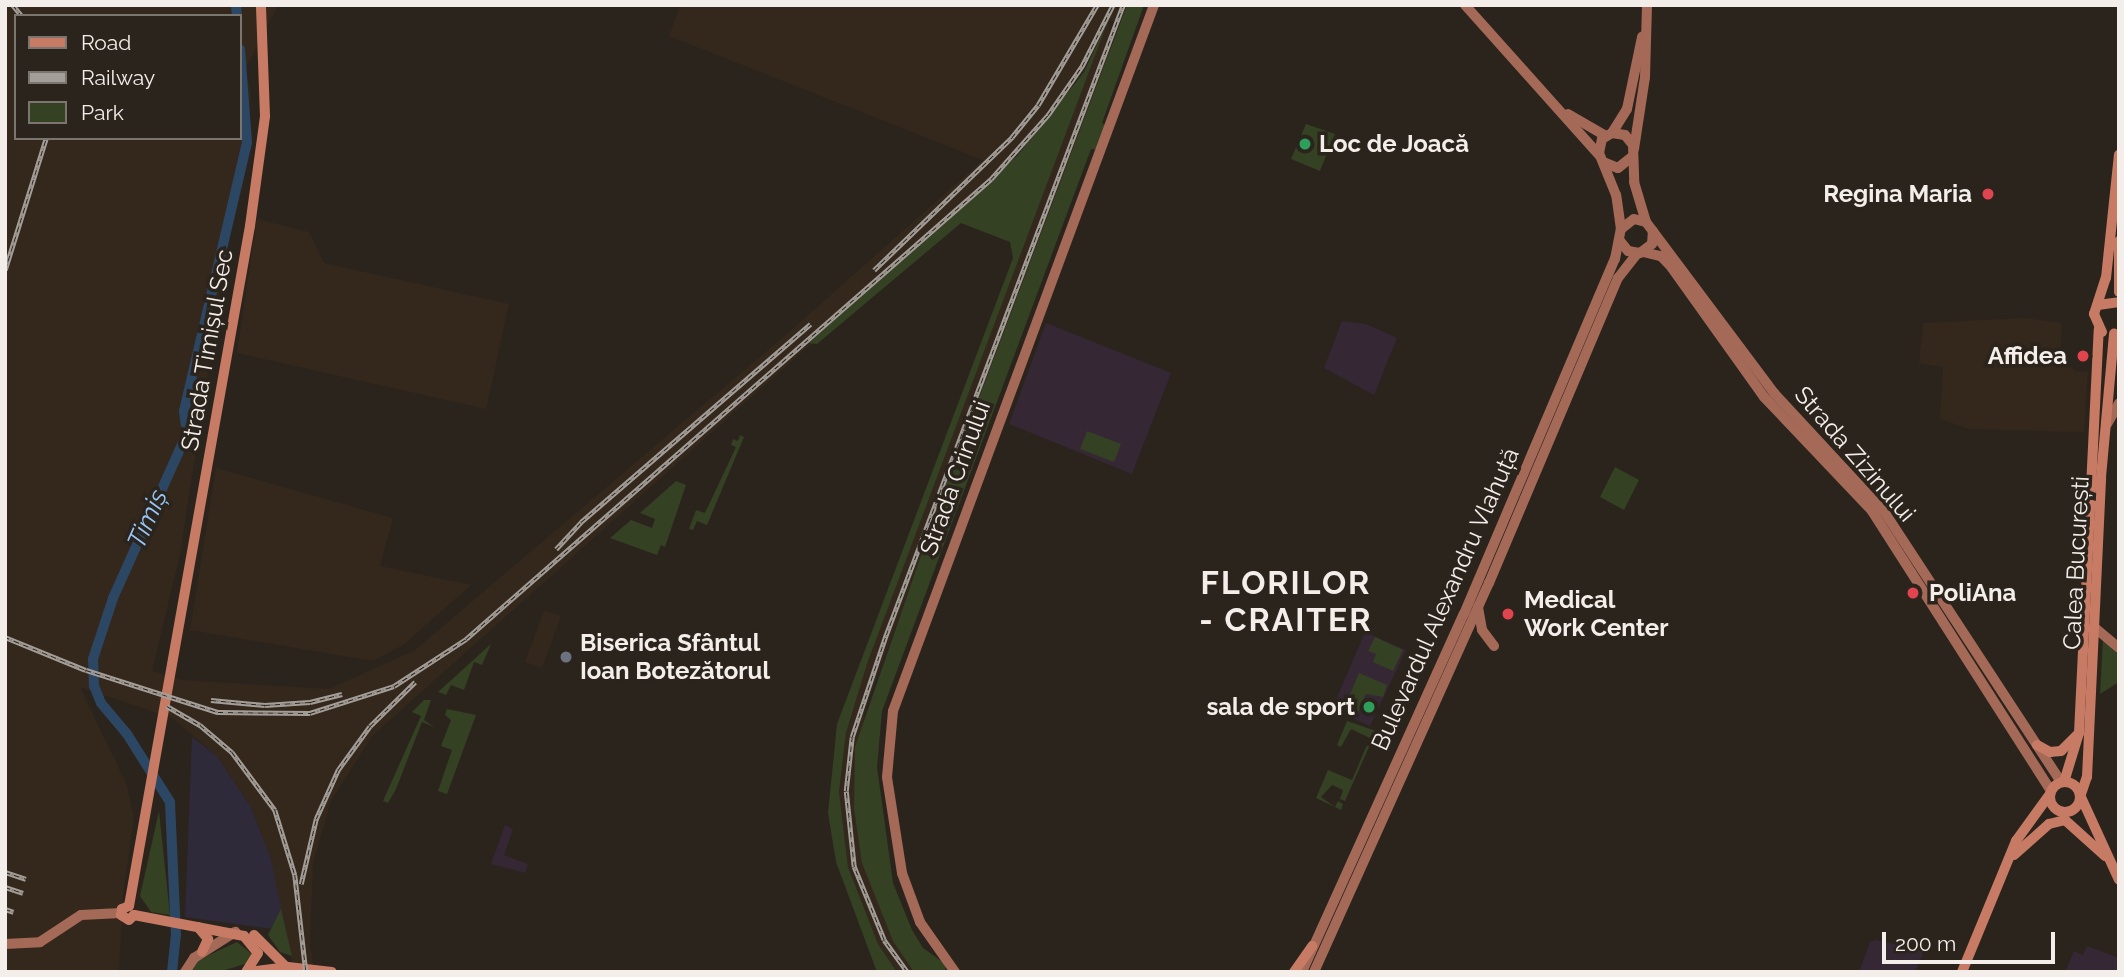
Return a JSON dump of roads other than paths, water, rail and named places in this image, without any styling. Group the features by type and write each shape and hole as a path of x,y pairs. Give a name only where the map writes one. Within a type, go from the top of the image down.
{"main road":[{"name":"Strada Timișul Sec","path":"128,912 262,142 261,5"},
{"name":"Strada Crinului","path":"955,970 924,929 902,873 887,777 892,711 1154,5"},
{"path":"1463,5 1565,112 1601,158 1616,195 1620,241 1628,251 1640,253 1652,244 1650,227 1634,219 1621,229"},
{"path":"1472,5 1489,31"},
{"path":"1601,158 1609,134 1627,109 1647,5"},
{"name":"Strada Zizinului","path":"1644,30 1645,77 1634,153 1636,192 1650,227 1774,393 1885,513 2063,782"},
{"path":"1565,112 1609,134 1629,137 1634,153 1618,168 1601,158"},
{"path":"2119,155 2106,278 2098,305 2119,302"},
{"name":"Bulevardul Alexandru Vlahuță","path":"1302,972 1485,567 1620,241"},
{"path":"2119,241 2119,292"},
{"name":"Strada Zizinului","path":"1640,253 1661,256 1672,268 1764,397 1882,524 2051,792"},
{"name":"Bulevardul Alexandru Vlahuță","path":"1314,972 1478,607 1618,278 1640,253"},
{"name":"Calea București","path":"2063,782 2079,733 2099,329 2094,319 2098,305"},
{"path":"2099,329 2118,333"},
{"name":"Calea București","path":"2081,795 2087,777 2105,431 2118,333"},
{"path":"2105,431 2119,403"},
{"path":"1478,607 1482,630 1494,646"},
{"path":"2094,627 2119,648"},
{"path":"2038,745 2050,752 2061,751 2079,733"},
{"path":"1962,972 2024,827 2051,792 2063,782 2081,795 2105,856 2119,880"},
{"path":"2051,792 2052,804 2064,813 2077,807 2081,795"},
{"path":"2014,855 2049,824 2065,820 2105,856"},
{"path":"5,944 40,942 81,915 128,912 157,921 254,934 287,967"},
{"path":"184,972 202,952 208,938 190,924"},
{"path":"202,952 238,933"},
{"path":"238,933 258,953 247,972"},
{"path":"1294,972 1312,946"},
{"path":"247,972 287,967 328,971"}],"waterway":[{"name":"Timiș","path":"236,5 237,14"},
{"name":"Timiș","path":"172,972 176,935 170,802 127,734 101,703 94,686 93,659 113,598 187,433 184,411 247,142 242,76"}],"railway":[{"path":"13,5 20,14"},
{"path":"874,270 1012,137 1038,105 1097,5"},
{"path":"5,637 86,670 218,712 310,713 394,686 466,639 991,179 1048,115 1082,66 1113,5"},
{"path":"907,972 884,940 854,867 846,791 852,737 886,635 1123,5"},
{"path":"5,270 45,140"},
{"path":"556,549 581,522 810,324"},
{"path":"301,884 316,819 338,770 370,726 415,682"},
{"path":"211,700 265,705 310,702 342,694"},
{"path":"167,706 200,725 232,752 275,810 295,875 306,972"},
{"path":"5,872 26,879"},
{"path":"5,887 23,893"},
{"path":"5,909 14,912"}],"place":[{"name":"Loc de Joacă","path":"1305,144"},
{"name":"Regina Maria","path":"1988,194"},
{"name":"Affidea","path":"2083,356"},
{"name":"PoliAna","path":"1913,593"},
{"name":"Medical Work Center","path":"1508,614"},
{"name":"Biserica Sfântul Ioan Botezătorul","path":"566,657"},
{"name":"sala de sport","path":"1369,707"}],"district":[{"name":"FLORILOR - CRAITER","path":"1286,602"}]}
